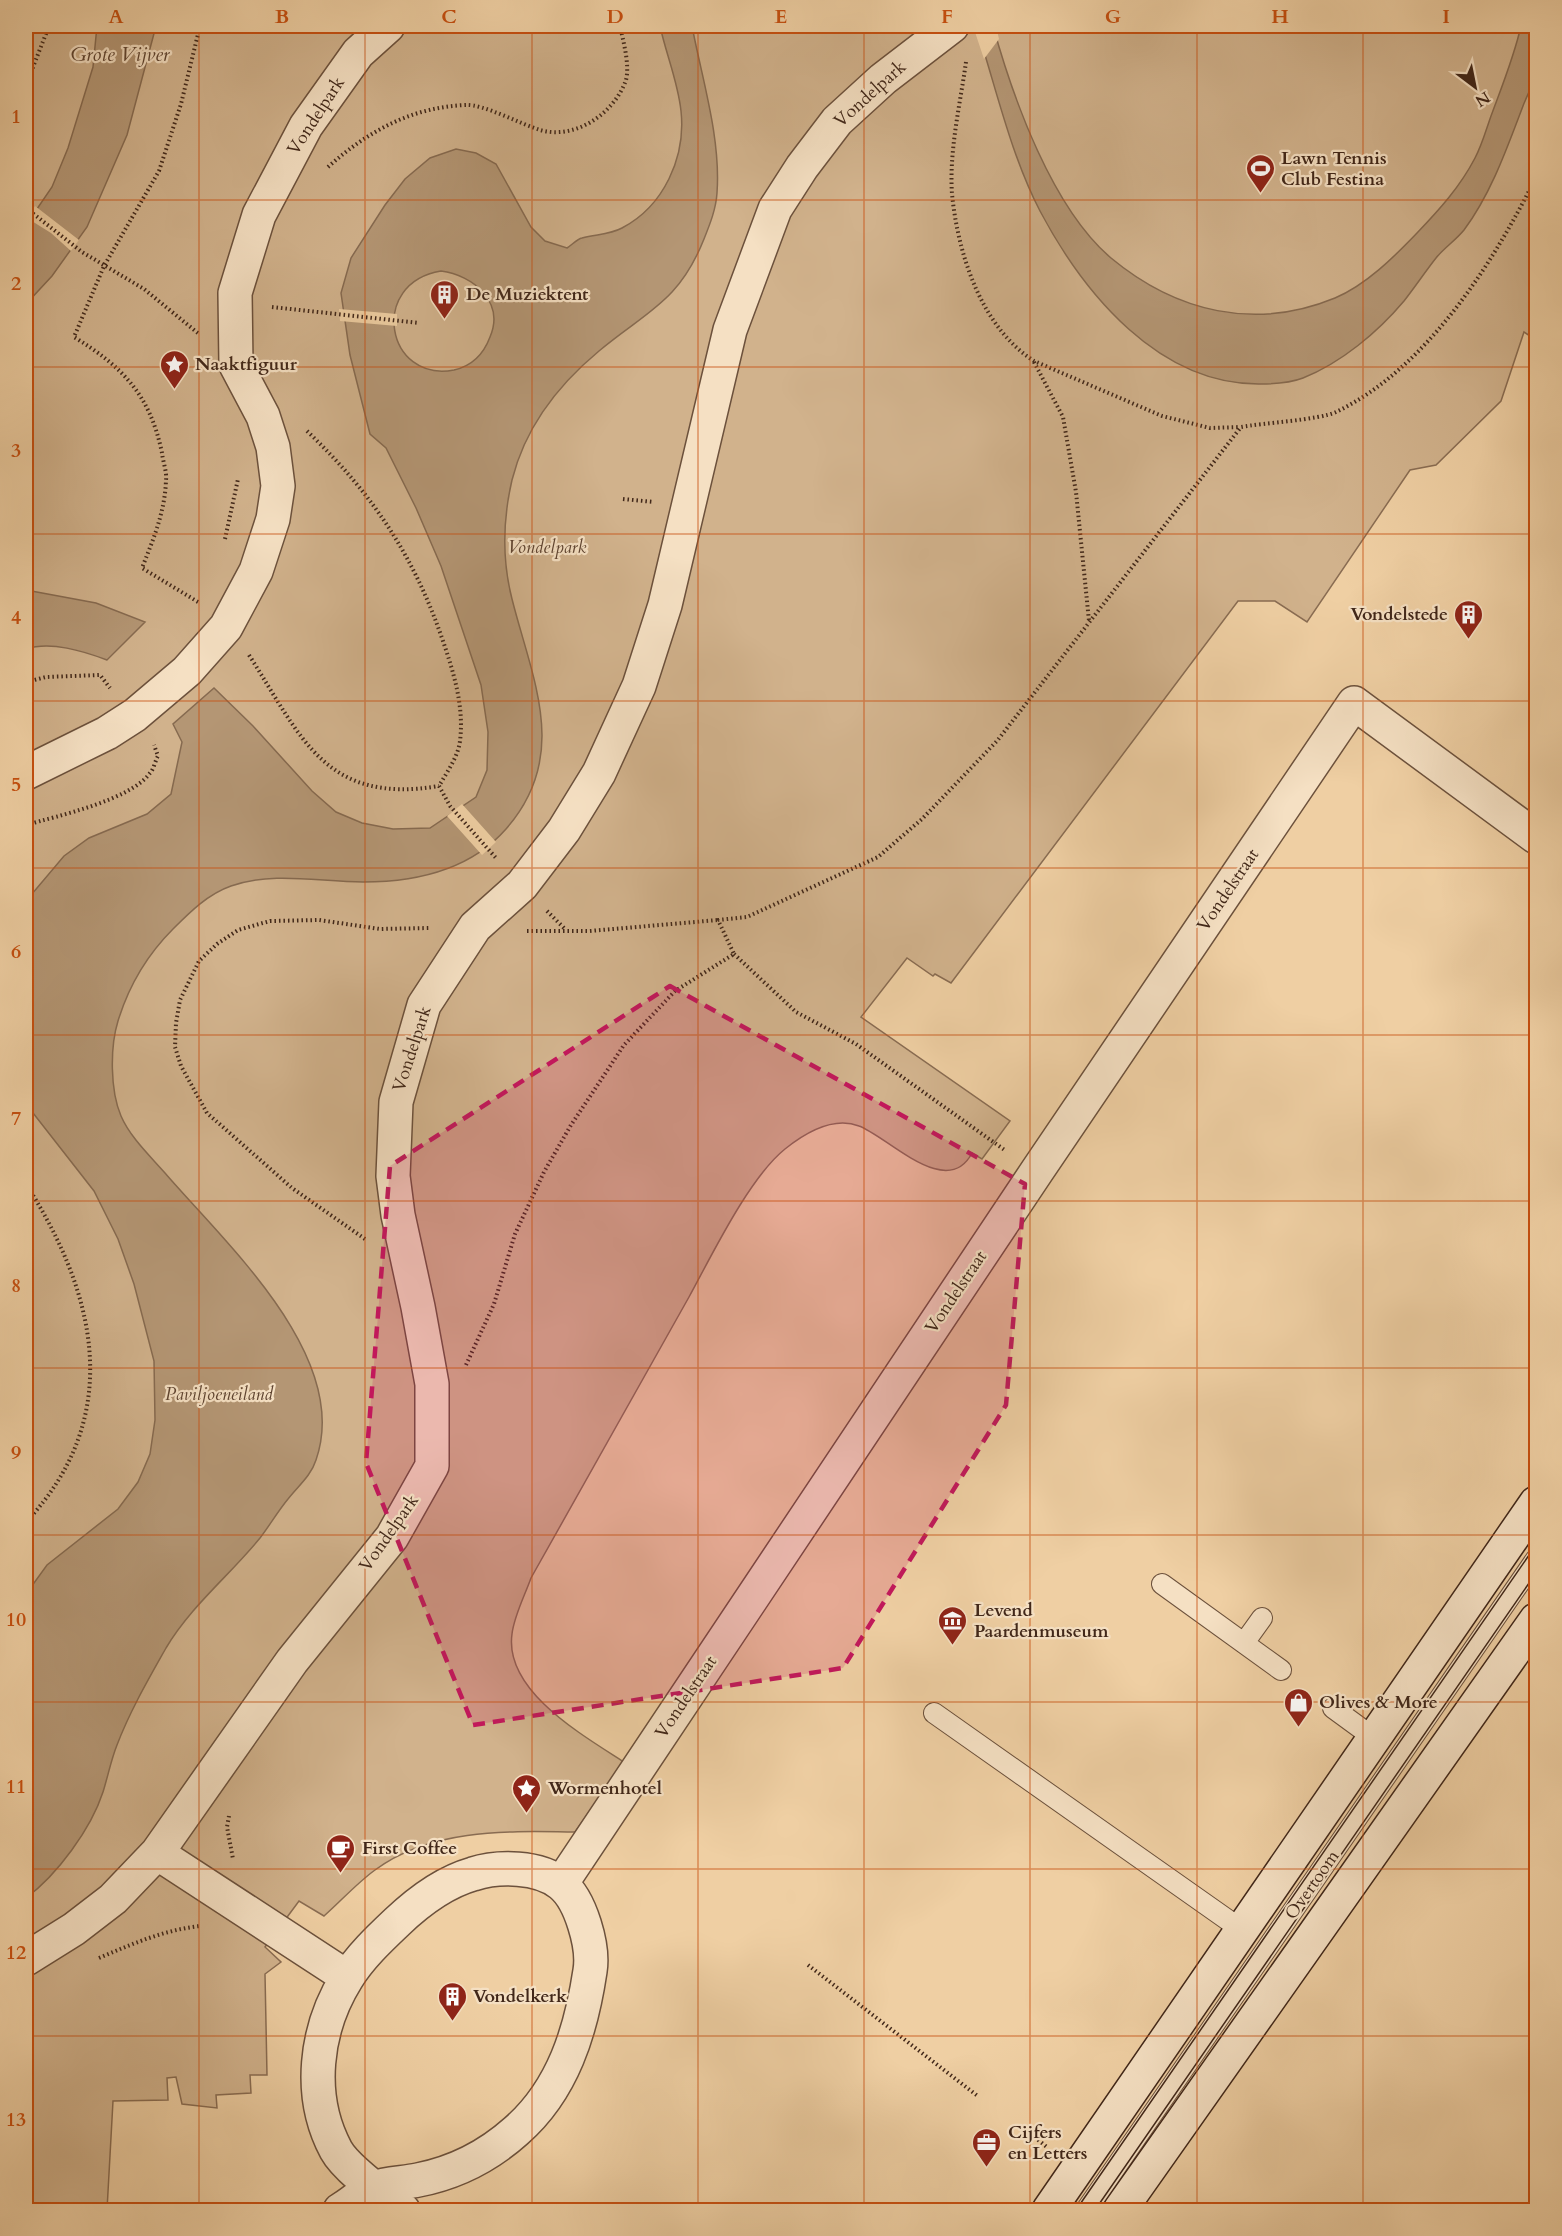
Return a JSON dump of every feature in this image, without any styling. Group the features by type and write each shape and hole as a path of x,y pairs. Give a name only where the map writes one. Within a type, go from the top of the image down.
{"street":[{"name":"Vondelpark","path":"26,773 107,733 135,715 187,671 226,627 256,571 273,519 278,486 273,447 263,416 236,365 235,293 259,215 306,126 358,53 388,26"},
{"name":"Vondelpark","path":"26,1959 74,1929 113,1899 157,1853 292,1661 392,1537 432,1466 432,1384 398,1215 393,1176 396,1102 424,1005 475,927 522,885 564,830 599,773 639,686 665,605 730,330 775,209 802,167 837,121 883,79 952,26"},
{"name":"Vondelstraat","path":"561,1884 1037,1171 1354,703 1536,837"},
{"name":"Overtoom","path":"1049,2211 1536,1503"},
{"name":"Overtoom","path":"1120,2211 1536,1620"},
{"path":"157,1853 347,1977"},
{"path":"340,2211 374,2188 420,2180 456,2170 490,2151 517,2131 543,2102 569,2059 584,2013 592,1956 579,1909 561,1884 537,1874 509,1869 473,1874 439,1890 410,1910 364,1955 347,1977 321,2038 319,2101 337,2152 374,2188 403,2211"}],"lane":[{"name":"Overtoom","path":"1086,2211 1536,1558"},
{"path":"1162,1584 1281,1670"},
{"path":"1244,1643 1262,1618"},
{"path":"1333,1708 1374,1738"},
{"path":"934,1713 1242,1930"}],"path":[{"path":"26,85 49,26"},
{"path":"200,26 181,104 159,171 104,266 74,337 118,369 143,397 157,431 167,479 160,524 142,568 197,601 238,639 307,745 329,768 357,783 385,790 415,790 439,786"},
{"path":"322,173 392,121 441,107 470,105 542,131 569,133 590,123 607,110 626,78 620,26"},
{"path":"966,58 952,163 952,194 965,260 980,298 999,329 1017,351 1034,361 1162,416 1210,428 1241,427 1334,413 1382,384 1457,310 1501,241 1536,177"},
{"path":"26,208 82,252 144,289 236,365"},
{"path":"268,317 268,306 419,323"},
{"path":"1034,361 1063,417 1076,492 1089,621"},
{"path":"302,427 352,478 382,515 429,599 457,684 460,717 460,742 439,786"},
{"path":"369,1245 363,1237 292,1188 207,1113 181,1066 175,1047 180,1000 200,961 217,944 238,930 270,921 319,920 380,929 475,927 505,931 590,930 747,917 878,857 922,819 998,741 1241,427"},
{"path":"224,546 240,470"},
{"path":"622,499 663,503"},
{"path":"190,609 203,591"},
{"path":"26,682 76,674 100,675 112,691 120,684"},
{"path":"26,825 109,799 136,787 151,773 158,756 152,731 135,715"},
{"path":"439,786 450,806 496,858"},
{"path":"718,920 734,954 796,1012 856,1044 986,1137"},
{"path":"463,1370 494,1304 515,1234 544,1172 571,1125 624,1045 675,991 734,954"},
{"path":"26,1184 64,1251 81,1302 92,1387 69,1465 47,1499 26,1522"},
{"path":"93,1960 143,1939 180,1928 210,1924 245,1879 232,1857 227,1827 229,1811"},
{"path":"808,1965 979,2097"},
{"path":"1031,2134 1054,2152"}],"highlighted area":[{"path":"670,986 1025,1184 1006,1405 843,1668 473,1725 366,1463 390,1166"}],"green space":[{"name":"Vondelpark","path":"26,26 1536,26 1536,340 1524,332 1501,401 1436,465 1410,470 1307,622 1275,601 1238,601 951,983 935,974 933,976 907,958 861,1017 1010,1121 982,1159 972,1153 961,1166 948,1170 933,1168 917,1161 871,1132 849,1123 829,1125 810,1132 771,1162 732,1218 531,1578 517,1613 512,1634 513,1655 520,1674 533,1693 550,1710 588,1739 624,1762 575,1832 497,1833 445,1839 397,1856 375,1870 324,1916 299,1901 265,1947 281,1962 265,1974 267,2075 250,2075 251,2093 216,2095 217,2108 182,2104 176,2077 167,2078 168,2100 113,2101 107,2210 26,2210"}],"water":[{"name":"Grote Vijver","path":"97,26 156,26 127,135 87,227 52,276 26,304 26,225 52,187 68,148 93,67"},
{"path":"660,26 692,26 710,109 716,151 715,205 704,239 684,277 660,304 599,351 570,378 534,425 518,461 507,510 505,554 512,599 536,687 541,716 542,745 537,773 526,801 506,829 492,843 476,855 441,871 403,879 363,882 297,878 264,879 223,889 200,904 164,939 140,971 122,1008 115,1031 113,1056 113,1081 121,1116 141,1146 249,1267 276,1304 300,1342 316,1382 322,1421 316,1460 311,1471 260,1538 176,1633 128,1720 115,1751 98,1806 82,1836 61,1864 26,1898 26,1594 47,1565 118,1509 138,1482 150,1454 155,1420 154,1361 134,1284 118,1239 94,1191 26,1104 26,901 64,856 89,838 147,814 171,794 182,742 173,724 214,688 253,726 312,791 336,812 362,823 393,829 430,828 476,797 487,770 488,732 481,685 441,566 416,508 386,448 370,434 350,355 341,293 351,258 385,205 405,179 430,158 456,149 476,153 496,164 531,227 545,241 567,248 580,239 617,230 637,219 650,207 669,178 680,146 681,111 675,79","holes":["441,271 475,284 483,292 490,302 494,324 484,348 472,362 454,370 431,370 413,362 401,348 395,330 395,311 403,293 418,279"]},
{"path":"976,26 993,26 1012,86 1037,150 1070,211 1090,237 1111,258 1136,277 1162,292 1217,311 1246,314 1275,313 1305,308 1335,298 1358,286 1379,270 1433,216 1469,169 1482,143 1521,26 1536,26 1537,64 1533,84 1498,170 1474,216 1464,230 1436,258 1404,301 1371,335 1331,364 1298,380 1260,384 1223,380 1189,369 1158,352 1129,329 1102,302 1058,242 1029,189 1012,143"},
{"path":"26,590 96,603 145,622 107,660 77,650 56,647 26,649"}],"pier":[{"path":"973,26 996,26 999,39 984,59"},
{"path":"35,206 79,240 71,251 51,233 27,218"},
{"path":"339,309 397,314 397,326 340,321"},
{"path":"462,804 496,842 482,855 447,816"}],"tram line":[{"path":"1076,2210 1536,1545"},
{"path":"1095,2210 1536,1573"}],"place":[{"name":"Lawn Tennis Club Festina","path":"1260,194"},
{"name":"De Muziektent","path":"445,320"},
{"name":"Naaktfiguur","path":"174,390"},
{"name":"Vondelstede","path":"1469,640"},
{"name":"Levend Paardenmuseum","path":"953,1646"},
{"name":"Olives & More","path":"1298,1728"},
{"name":"Wormenhotel","path":"527,1814"},
{"name":"First Coffee","path":"341,1874"},
{"name":"Vondelkerk","path":"452,2022"},
{"name":"Cijfers en Letters","path":"987,2168"}],"park label":[{"name":"Paviljoeneiland","path":"219,1394"}]}
